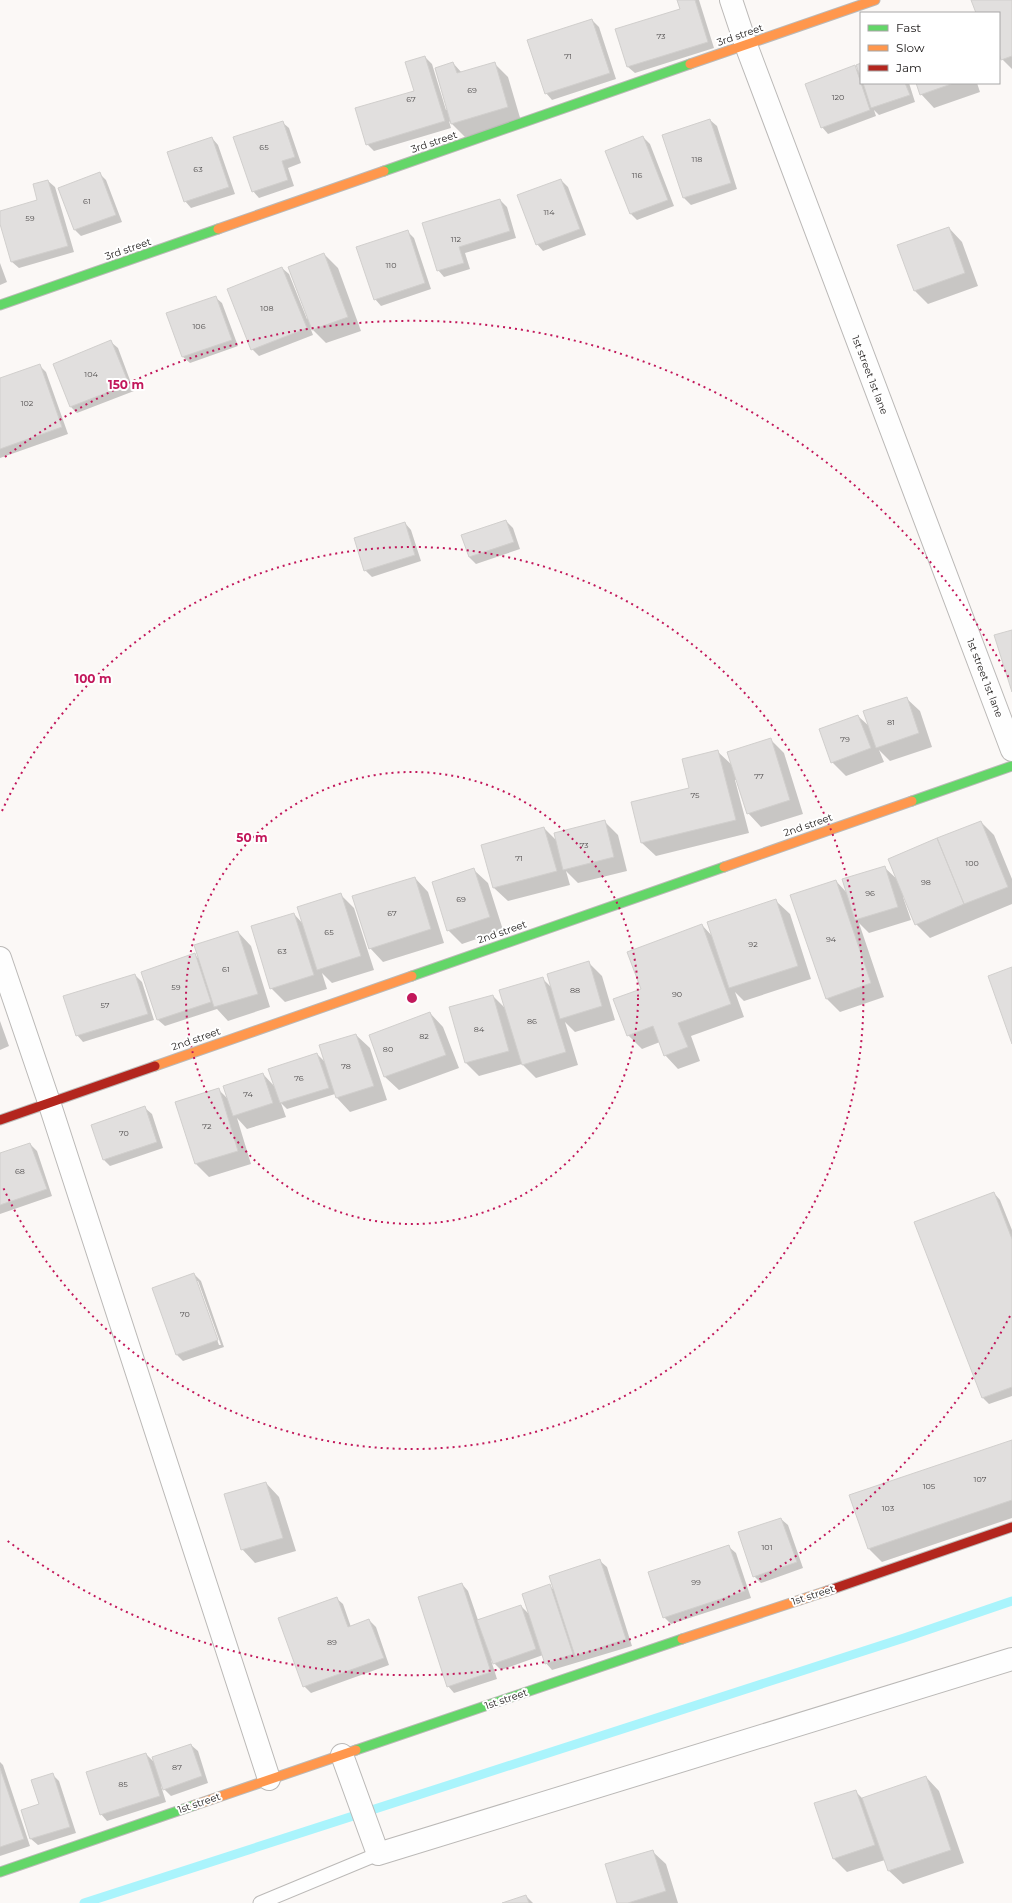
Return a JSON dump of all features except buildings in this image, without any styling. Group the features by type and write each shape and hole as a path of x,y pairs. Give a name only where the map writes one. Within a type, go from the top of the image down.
{"street":[{"name":"1st street 1st lane","path":"731,0 746,45 1012,750"},
{"name":"3rd street","path":"0,305 875,0"},
{"name":"2nd street","path":"0,1120 1012,766"},
{"path":"0,958 49,1102 270,1779"},
{"name":"1st street","path":"0,1872 1012,1527"},
{"path":"342,1755 378,1854 1012,1660"}],"lane":[{"path":"260,1903 378,1854"}],"waterway":[{"path":"84,1903 904,1638 1012,1601"}],"traffic: fast":[{"path":"384,171 690,64"},
{"path":"0,305 218,229"},
{"path":"912,801 1012,766"},
{"path":"412,976 724,867"},
{"path":"356,1750 682,1639"},
{"path":"0,1872 195,1805"}],"traffic: slow":[{"path":"690,64 875,0"},
{"path":"218,229 384,171"},
{"path":"724,867 912,801"},
{"path":"155,1066 412,976"},
{"path":"682,1639 827,1591"},
{"path":"195,1805 356,1750"}],"traffic: jam":[{"path":"0,1120 155,1066"},
{"path":"827,1591 1012,1527"}]}
